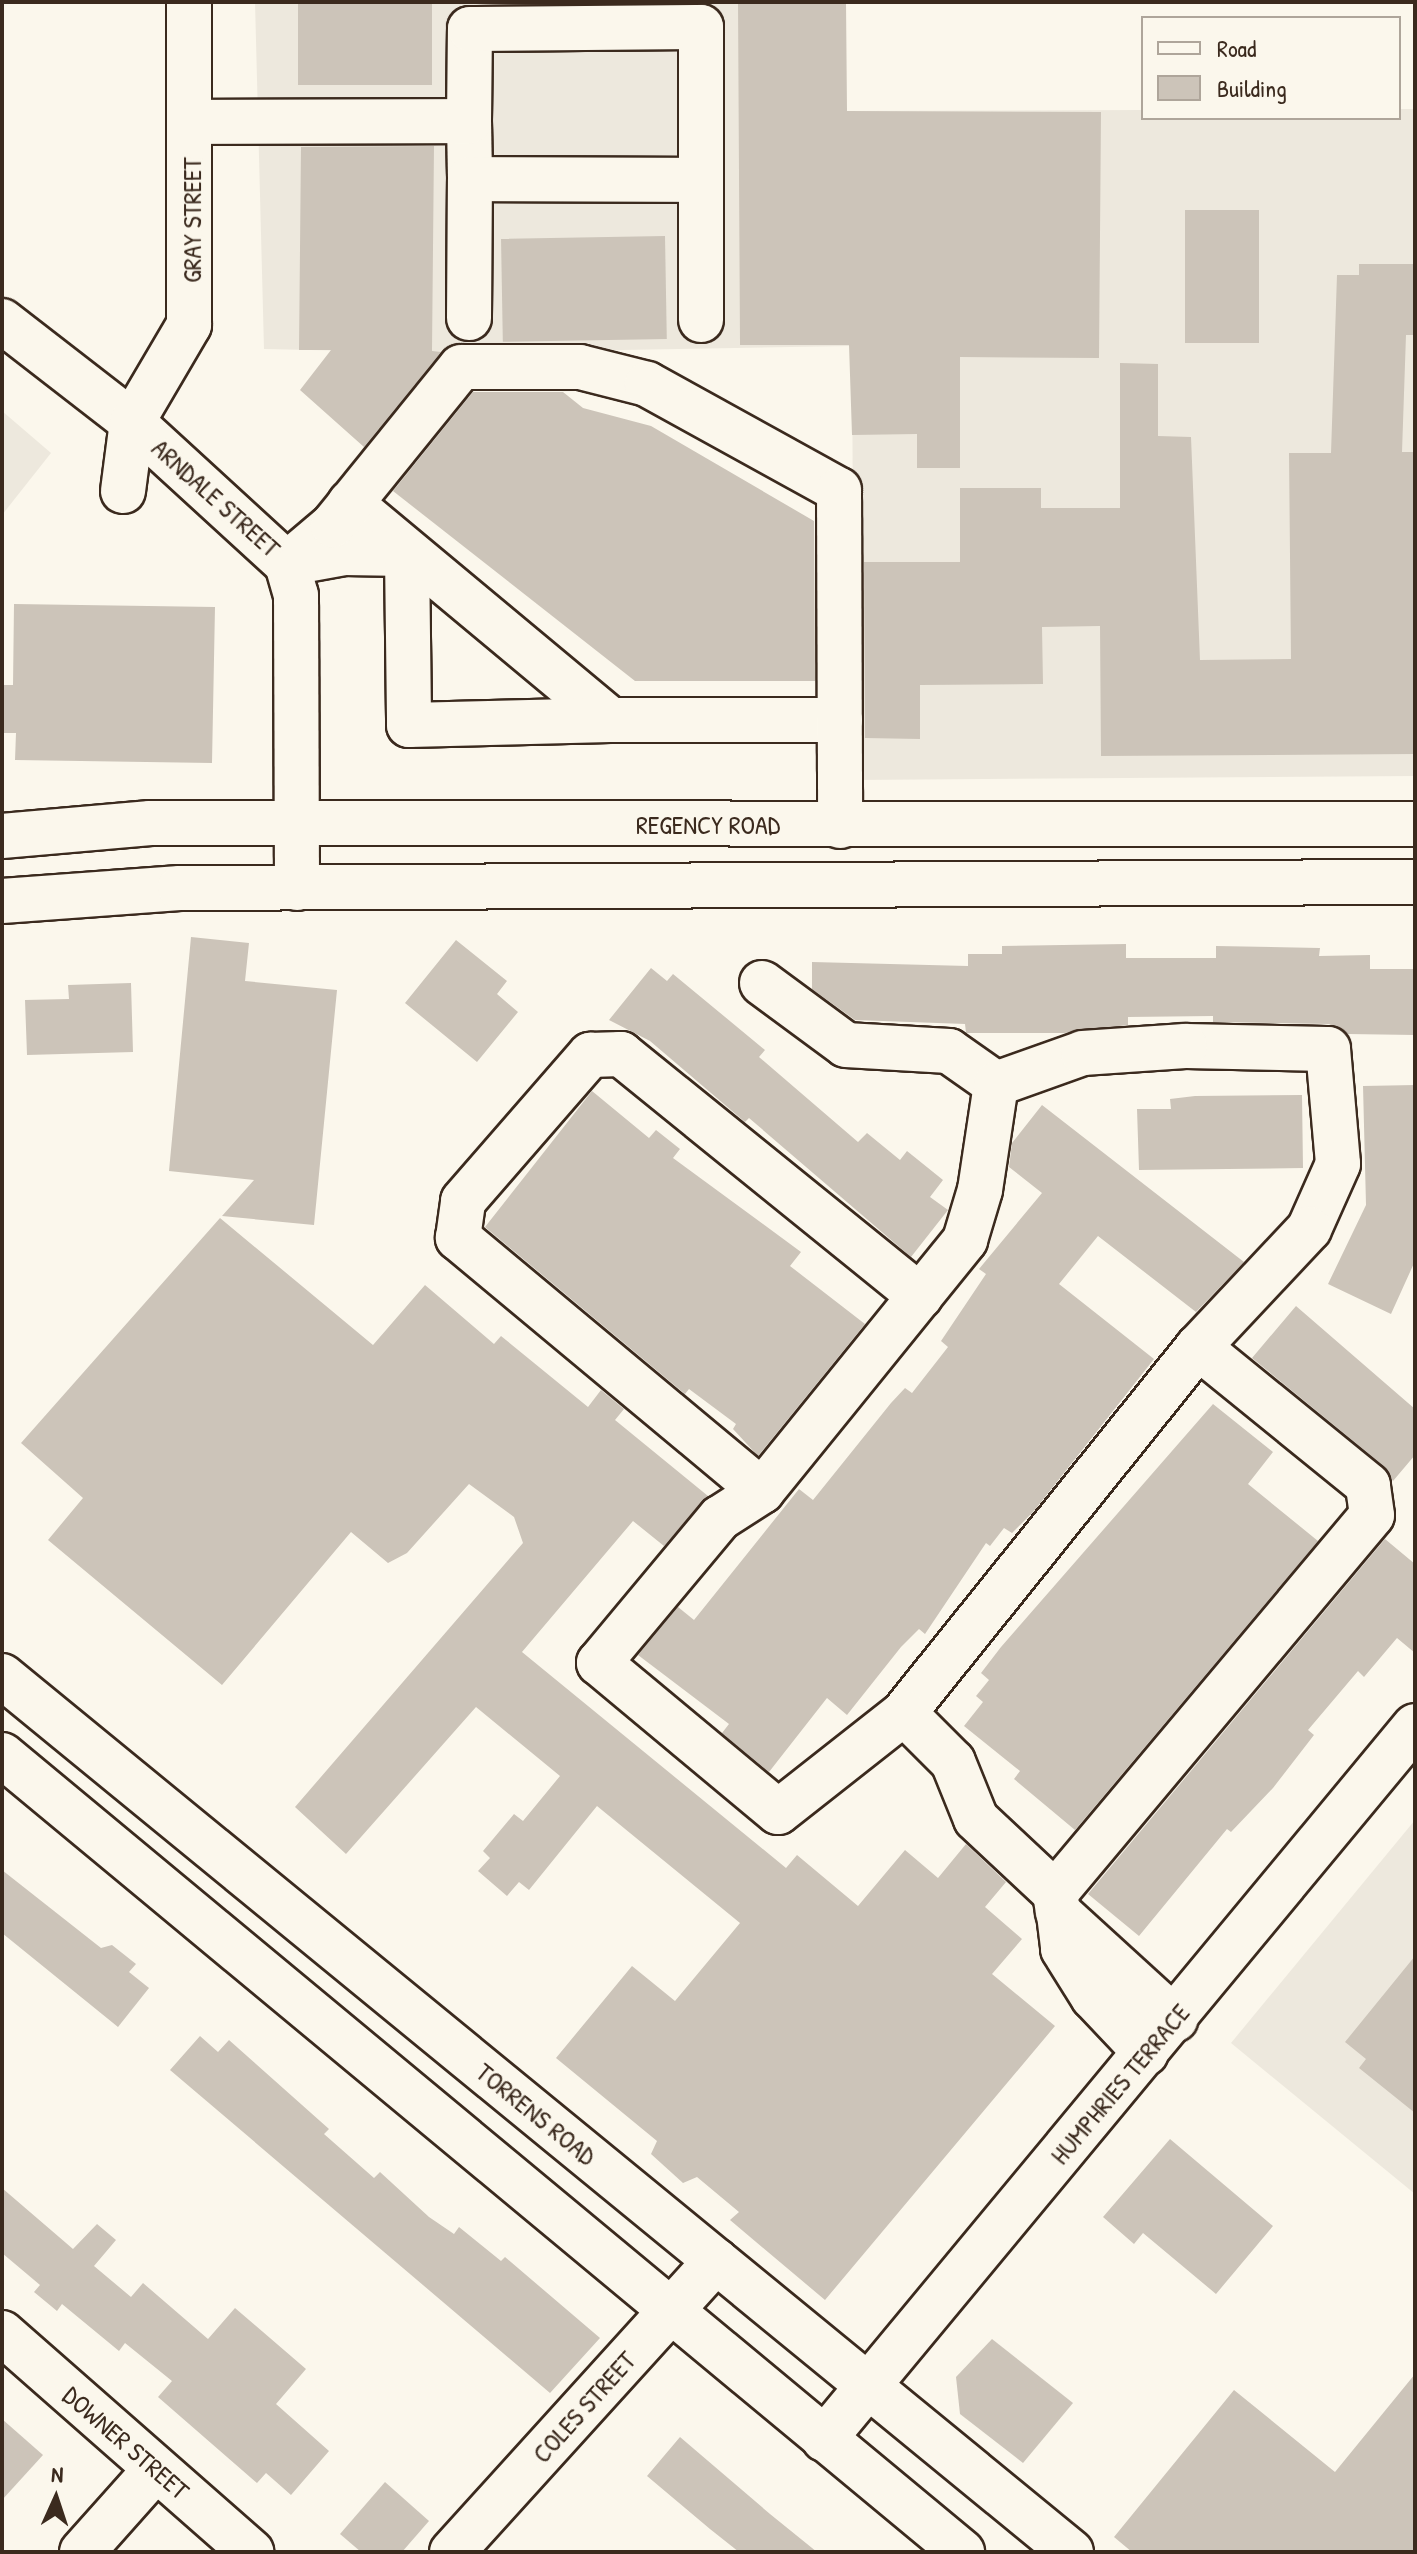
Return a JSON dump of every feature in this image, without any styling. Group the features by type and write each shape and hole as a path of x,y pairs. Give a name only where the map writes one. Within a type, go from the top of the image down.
{"main road":[{"name":"GRAY STREET","path":"132,422 189,325 189,2"},
{"path":"469,318 470,16 701,14 701,320"},
{"path":"191,122 469,121"},
{"path":"470,179 700,180"},
{"name":"ARNDALE STREET","path":"2,321 132,422 287,564 296,595 297,888"},
{"path":"287,564 350,503 461,367 580,367 647,384 839,490 840,826"},
{"path":"123,491 132,422"},
{"path":"350,503 407,554 610,720"},
{"path":"287,564 344,553 407,554"},
{"path":"407,554 409,725 610,720 840,720"},
{"name":"REGENCY ROAD","path":"2,836 150,823 840,826 1415,824"},
{"path":"2,901 122,889 1415,882"},
{"path":"762,983 846,1045 949,1051 996,1084"},
{"path":"1185,1046 1328,1049 1338,1164 1309,1229 1198,1347 904,1713 778,1812 599,1663 720,1518 762,1491 965,1240 980,1190 996,1084 1083,1053 1185,1046"},
{"path":"762,1491 458,1238 463,1201 590,1055 621,1054 920,1296"},
{"path":"1146,2053 1093,1997 1063,1949 1057,1903 1372,1515 1368,1485 1198,1347"},
{"name":"TORRENS ROAD","path":"2,1676 867,2388 1071,2552"},
{"path":"904,1713 953,1762 976,1819 1175,2019"},
{"name":"HUMPHRIES TERRACE","path":"824,2439 1415,1726"},
{"path":"2,1755 962,2552"},
{"path":"281,1984 323,1940"},
{"name":"COLES STREET","path":"452,2552 716,2261"},
{"name":"DOWNER STREET","path":"2,2333 251,2552"},
{"path":"82,2552 156,2469"}],"shaded area":[{"path":"255,2 845,2 849,346 450,353 264,349"},
{"path":"1401,109 1415,109 1415,776 854,780 851,111 1141,110 1141,120 1401,120"},
{"path":"2,411 51,453 2,515"},
{"path":"1415,1820 1415,2194 1231,2043"}],"building":[{"path":"298,2 432,2 432,85 298,85"},
{"path":"738,2 846,2 847,111 1101,112 1099,358 960,357 960,468 917,468 917,434 852,435 849,345 740,345"},
{"path":"434,146 432,351 441,352 364,447 300,390 331,350 299,350 301,147"},
{"path":"1185,210 1259,210 1259,343 1185,343"},
{"path":"665,236 667,339 503,342 501,239"},
{"path":"1359,264 1415,264 1415,335 1406,335 1402,452 1415,452 1415,754 1101,756 1100,626 1042,627 1043,684 920,685 920,739 865,738 864,562 960,562 960,488 1041,488 1041,508 1120,508 1120,363 1158,364 1158,436 1191,437 1200,660 1291,659 1289,453 1331,453 1337,275 1359,275"},
{"path":"473,392 563,392 583,408 651,426 814,521 815,681 635,681 393,491"},
{"path":"14,604 215,607 212,763 15,760 16,733 2,733 2,685 13,685"},
{"path":"191,937 249,943 245,981 337,990 314,1225 222,1216 254,1180 169,1171"},
{"path":"456,940 507,981 497,994 518,1012 477,1062 405,1003"},
{"path":"1126,944 1126,958 1216,958 1216,946 1320,948 1319,956 1370,955 1370,969 1415,969 1415,1035 1348,1034 1329,1024 1213,1022 1213,1016 1128,1017 1128,1025 1064,1033 966,1033 965,1024 855,1020 812,989 812,962 968,966 968,954 1002,954 1002,946"},
{"path":"651,968 667,981 673,974 765,1050 759,1057 858,1142 867,1133 900,1160 907,1151 943,1180 930,1197 948,1210 911,1257 749,1118 745,1122 650,1041 609,1020"},
{"path":"131,983 133,1052 27,1055 25,1000 69,999 68,985"},
{"path":"1415,1085 1415,1261 1391,1314 1328,1284 1366,1205 1363,1086"},
{"path":"592,1091 649,1138 656,1130 680,1149 673,1158 801,1252 790,1266 865,1324 758,1456 733,1429 736,1424 689,1389 685,1394 485,1227"},
{"path":"1302,1095 1303,1168 1139,1170 1137,1109 1171,1109 1170,1099 1195,1096"},
{"path":"1042,1105 1244,1262 1196,1312 1098,1236 1059,1284 1154,1359 1034,1511 1012,1533 1004,1528 990,1546 986,1543 925,1634 919,1629 901,1647 847,1715 827,1698 769,1772 722,1733 729,1724 638,1655 678,1607 694,1620 799,1489 813,1500 891,1403 905,1388 912,1393 948,1347 941,1341 986,1274 979,1269 1042,1193 1009,1167 1012,1143"},
{"path":"220,1218 373,1345 425,1285 494,1344 501,1336 588,1407 601,1390 624,1409 615,1420 708,1496 664,1546 633,1521 522,1652 786,1868 797,1855 858,1906 905,1850 938,1878 966,1844 1006,1882 985,1907 1022,1939 992,1974 1055,2026 825,2300 730,2220 739,2212 697,2177 683,2183 651,2154 657,2141 556,2058 632,1966 675,2001 740,1923 597,1806 529,1890 519,1882 507,1896 478,1871 490,1858 483,1851 514,1814 523,1821 560,1776 476,1707 346,1854 295,1807 523,1543 514,1517 469,1484 407,1553 388,1563 351,1532 222,1685 48,1540 83,1498 21,1443"},
{"path":"1296,1306 1415,1409 1415,1455 1393,1481 1384,1466 1252,1358"},
{"path":"1213,1404 1273,1452 1248,1484 1318,1541 1075,1830 1014,1779 1020,1771 964,1726 983,1702 976,1696 989,1680 981,1673"},
{"path":"1385,1539 1415,1564 1415,1653 1397,1638 1364,1677 1358,1671 1308,1730 1314,1735 1273,1788 1231,1832 1227,1829 1139,1936 1088,1894"},
{"path":"2,1870 101,1948 112,1945 136,1964 129,1972 149,1988 118,2027 2,1933"},
{"path":"1415,1956 1415,2113 1359,2068 1366,2059 1345,2042"},
{"path":"200,2036 218,2052 229,2040 329,2129 324,2134 374,2178 380,2172 429,2217 454,2234 459,2227 501,2261 505,2257 600,2338 550,2393 170,2070"},
{"path":"1170,2139 1273,2226 1216,2294 1143,2233 1134,2244 1103,2217"},
{"path":"2,2188 73,2249 97,2224 116,2240 94,2266 131,2297 143,2283 208,2339 235,2308 306,2369 276,2404 329,2451 291,2495 266,2473 257,2483 158,2397 172,2381 125,2343 119,2351 62,2304 57,2311 34,2292 40,2285 2,2253"},
{"path":"992,2339 1073,2403 1023,2463 960,2414 956,2377"},
{"path":"1415,2374 1415,2552 1132,2552 1114,2537 1234,2390 1335,2472"},
{"path":"2,2419 43,2455 2,2500"},
{"path":"680,2437 817,2552 739,2552 710,2529 647,2476"},
{"path":"385,2482 429,2521 402,2552 361,2552 340,2534"}]}
